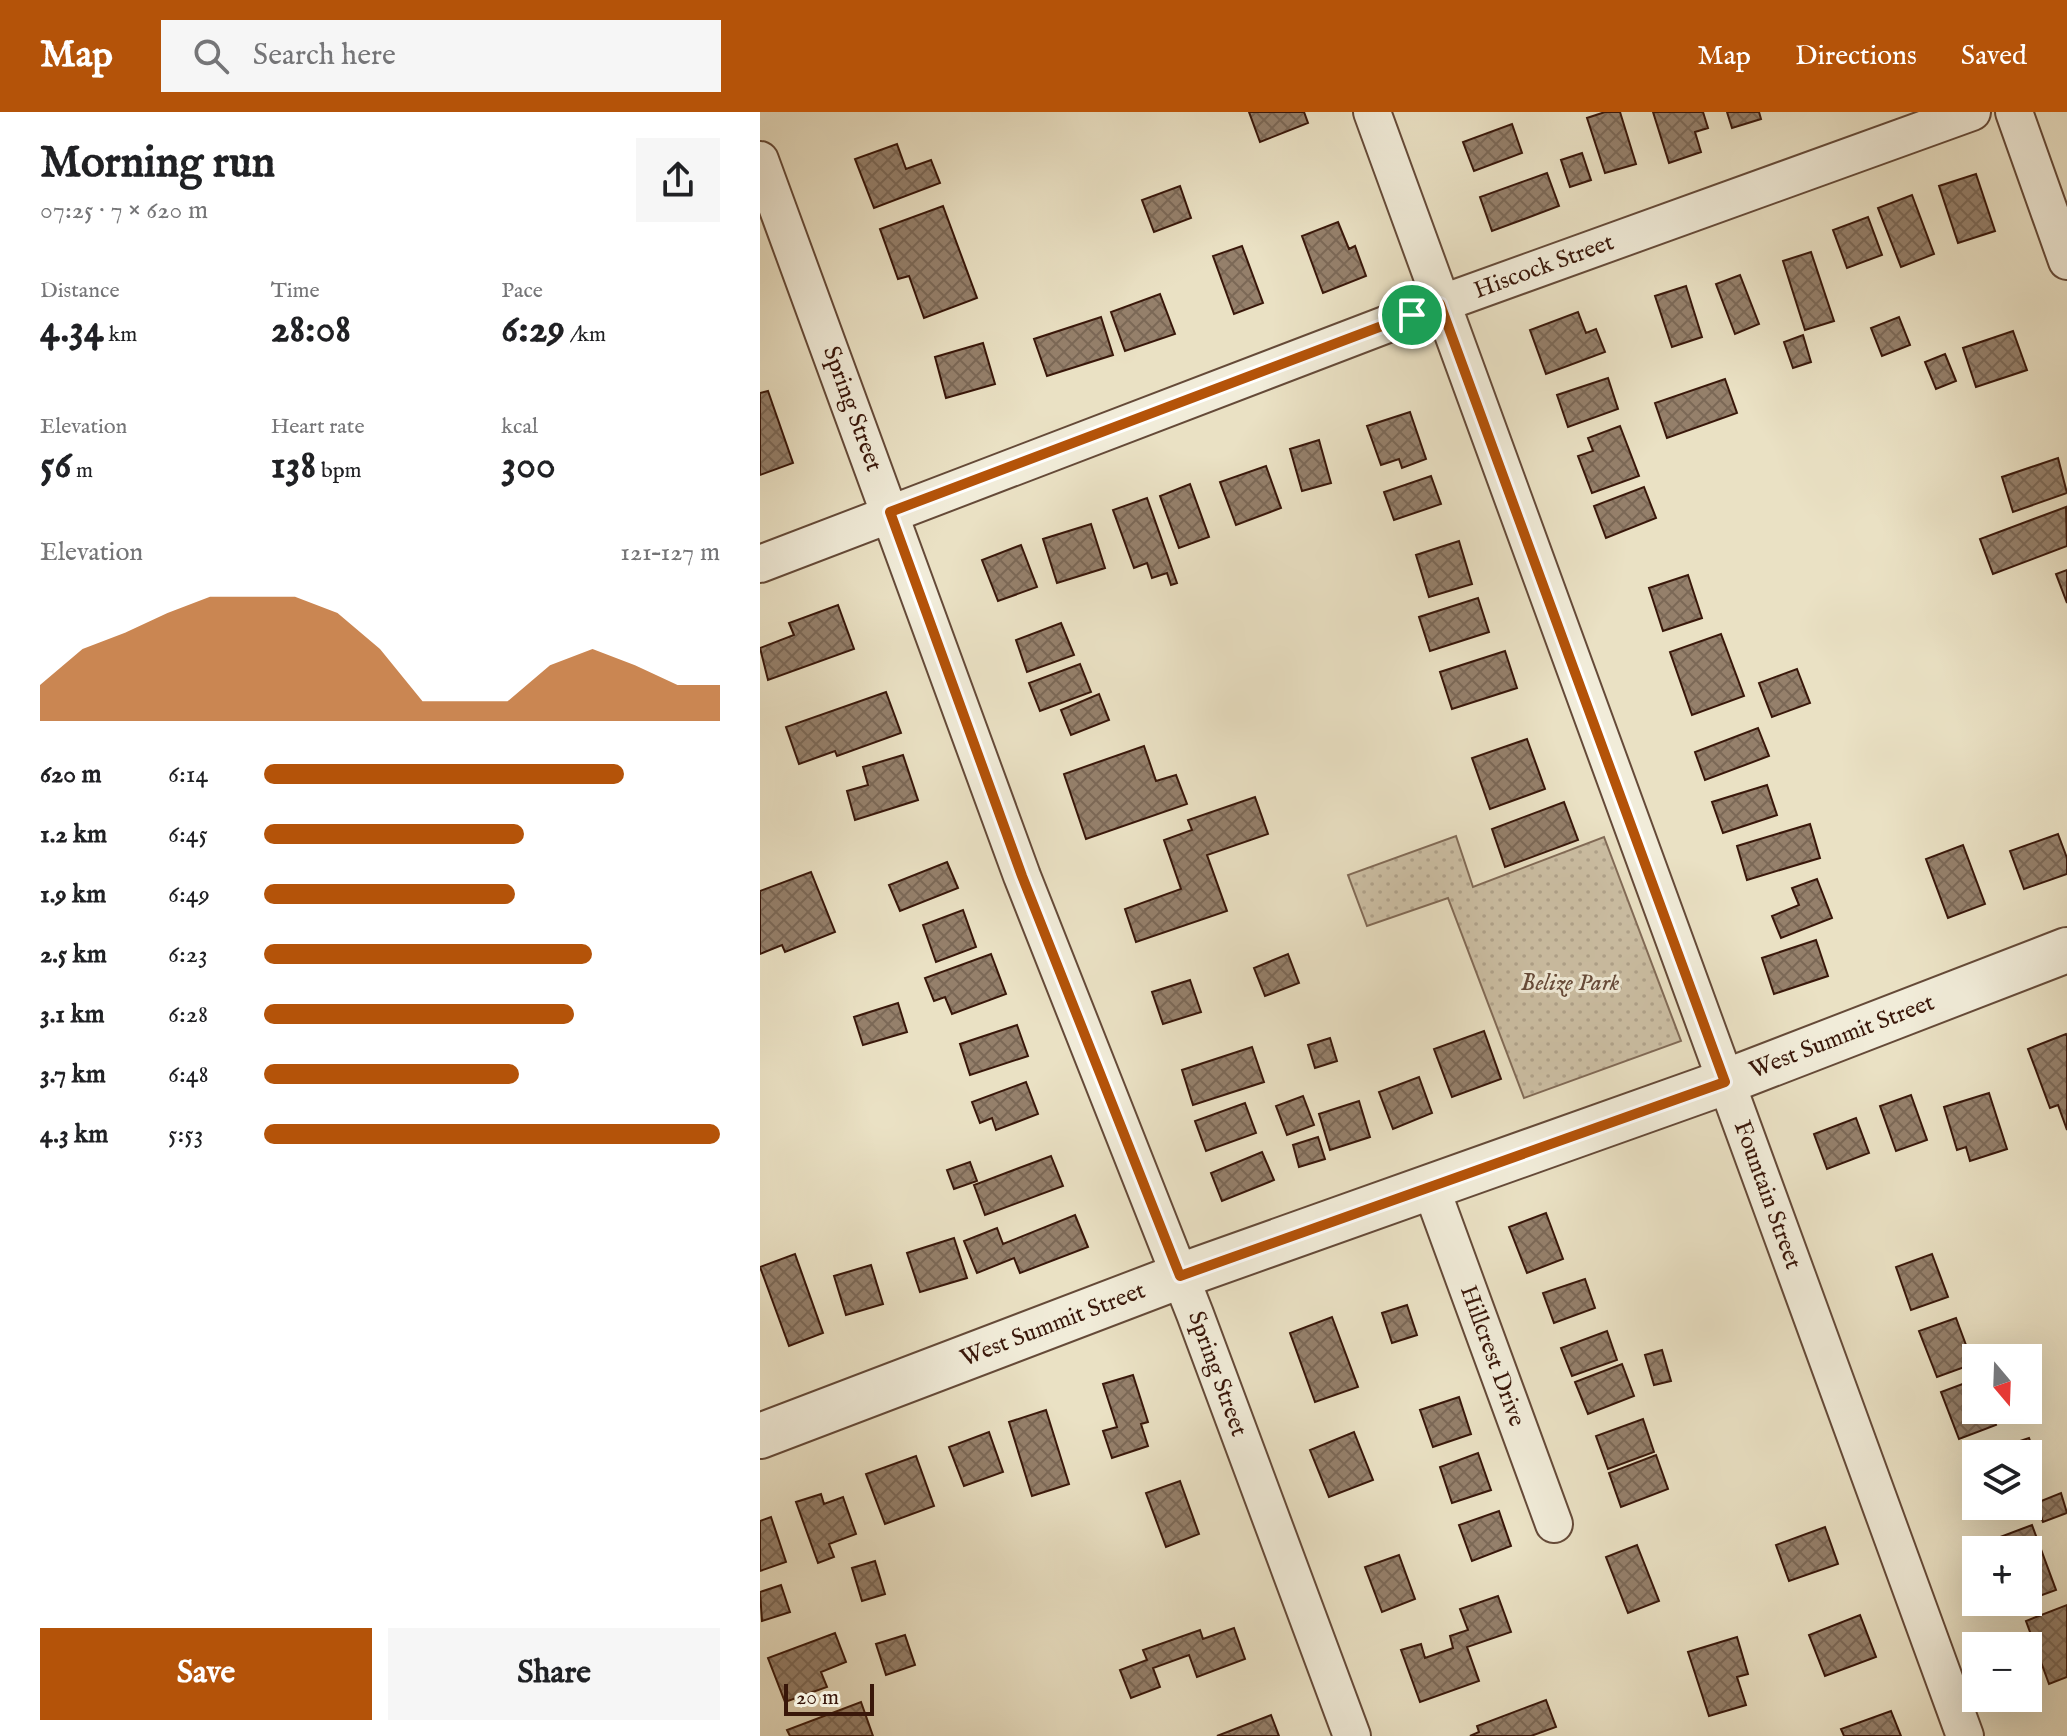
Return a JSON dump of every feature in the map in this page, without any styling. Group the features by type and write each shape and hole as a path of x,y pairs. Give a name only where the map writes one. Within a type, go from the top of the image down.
{"street":[{"name":"Fountain Street","path":"1372,112 1965,1736"},
{"name":"Hiscock Street","path":"760,564 1440,304 1972,112"},
{"path":"2014,112 2067,261"},
{"name":"Spring Street","path":"760,160 1022,876 1180,1276 1352,1736"},
{"name":"West Summit Street","path":"760,1436 1180,1276 1725,1082 2067,950"},
{"name":"Hillcrest Drive","path":"1431,1188 1554,1524"}],"green space":[{"name":"Belize Park","path":"1456,836 1473,887 1604,837 1681,1041 1524,1098 1448,898 1367,926 1348,875"}],"building":[{"path":"1249,112 1304,112 1308,123 1260,142"},
{"path":"1605,112 1620,112 1636,164 1605,173 1587,118"},
{"path":"1653,112 1703,112 1708,128 1695,132 1701,152 1669,163"},
{"path":"1727,112 1759,112 1761,119 1732,128"},
{"path":"1512,124 1522,153 1474,171 1463,142"},
{"path":"897,144 906,169 931,160 940,183 874,208 855,159"},
{"path":"1582,153 1591,180 1570,187 1561,160"},
{"path":"1547,173 1559,206 1492,231 1480,197"},
{"path":"1976,174 1995,231 1958,243 1939,186"},
{"path":"1180,186 1191,218 1154,232 1142,200"},
{"path":"1912,195 1934,254 1901,267 1878,208"},
{"path":"943,206 977,298 924,318 909,276 898,279 880,229"},
{"path":"1868,217 1882,255 1847,268 1833,230"},
{"path":"1338,222 1349,249 1355,246 1366,276 1323,293 1302,236"},
{"path":"1242,246 1263,303 1234,314 1213,256"},
{"path":"1811,252 1834,321 1805,330 1783,261"},
{"path":"1740,275 1759,324 1735,334 1716,284"},
{"path":"1686,286 1702,337 1672,347 1655,296"},
{"path":"1160,294 1175,334 1125,351 1111,312"},
{"path":"1578,312 1586,333 1596,329 1605,352 1546,374 1530,330"},
{"path":"1101,317 1113,355 1047,376 1034,339"},
{"path":"1899,317 1910,345 1882,356 1871,328"},
{"path":"2013,331 2027,370 1976,387 1963,348"},
{"path":"1803,335 1811,362 1793,368 1784,342"},
{"path":"983,343 995,384 946,398 935,357"},
{"path":"1945,354 1956,381 1936,389 1925,362"},
{"path":"1608,378 1618,409 1568,427 1557,395"},
{"path":"1725,379 1737,413 1667,438 1655,403"},
{"path":"768,391 793,463 760,475 760,393"},
{"path":"1410,412 1426,459 1402,468 1399,459 1381,465 1367,426"},
{"path":"1620,426 1639,476 1592,493 1578,456 1593,451 1588,438"},
{"path":"1319,440 1331,483 1302,491 1290,449"},
{"path":"2058,458 2067,493 2013,512 2002,477"},
{"path":"1266,466 1281,508 1236,525 1220,482"},
{"path":"1431,476 1441,504 1394,520 1384,492"},
{"path":"1190,484 1209,537 1179,548 1160,496"},
{"path":"1644,487 1656,518 1606,538 1594,506"},
{"path":"1147,498 1177,583 1171,585 1167,573 1152,578 1147,563 1134,568 1113,510"},
{"path":"2066,507 2067,546 1993,574 1980,539"},
{"path":"1091,524 1105,568 1057,583 1043,539"},
{"path":"1459,541 1472,584 1429,597 1416,555"},
{"path":"1021,545 1037,587 998,601 982,560"},
{"path":"2067,570 2067,603 2056,574"},
{"path":"1688,575 1702,618 1663,631 1649,588"},
{"path":"1478,598 1489,632 1430,651 1419,617"},
{"path":"838,605 854,649 768,680 760,648 794,635 789,623"},
{"path":"1061,623 1074,655 1027,672 1016,640"},
{"path":"1721,634 1744,696 1692,715 1670,652"},
{"path":"1505,651 1517,688 1452,709 1440,672"},
{"path":"1080,664 1091,692 1040,711 1029,683"},
{"path":"1797,669 1810,703 1772,717 1759,683"},
{"path":"886,692 901,733 837,756 835,751 799,764 786,727"},
{"path":"1099,694 1109,720 1071,735 1061,710"},
{"path":"1758,728 1769,756 1705,780 1695,752"},
{"path":"1527,739 1545,789 1490,809 1472,758"},
{"path":"1144,746 1156,781 1176,775 1187,804 1086,839 1064,774"},
{"path":"903,755 918,800 855,820 847,791 868,785 863,767"},
{"path":"1767,785 1777,815 1723,833 1712,802"},
{"path":"1255,797 1268,834 1207,855 1227,911 1136,942 1125,909 1181,889 1164,840 1192,830 1188,820"},
{"path":"1564,802 1578,840 1505,867 1492,829"},
{"path":"1810,824 1820,858 1747,880 1737,846"},
{"path":"2058,834 2067,858 2067,874 2024,889 2010,851"},
{"path":"1963,845 1985,904 1948,918 1926,859"},
{"path":"947,862 958,888 900,911 889,885"},
{"path":"811,872 835,932 785,952 782,945 760,954 760,891"},
{"path":"1817,879 1832,918 1781,938 1772,916 1799,905 1792,888"},
{"path":"963,910 976,947 936,962 923,925"},
{"path":"1816,940 1828,976 1774,994 1762,958"},
{"path":"991,954 1006,994 952,1014 945,997 934,1001 925,978"},
{"path":"1288,954 1299,983 1265,996 1254,968"},
{"path":"1190,980 1201,1012 1163,1024 1152,992"},
{"path":"898,1003 907,1032 863,1045 854,1017"},
{"path":"1017,1025 1028,1056 970,1075 960,1044"},
{"path":"1484,1031 1501,1079 1452,1097 1434,1049"},
{"path":"2066,1034 2067,1130 2058,1105 2050,1108 2028,1049"},
{"path":"1330,1038 1337,1061 1315,1068 1308,1045"},
{"path":"1252,1047 1264,1082 1193,1105 1182,1070"},
{"path":"1419,1077 1432,1113 1393,1129 1379,1092"},
{"path":"1026,1082 1038,1114 996,1130 992,1118 980,1123 972,1102"},
{"path":"1989,1093 2007,1149 1970,1161 1966,1147 1957,1150 1944,1107"},
{"path":"1911,1095 1927,1140 1896,1151 1880,1106"},
{"path":"1303,1096 1314,1125 1287,1135 1276,1106"},
{"path":"1359,1101 1370,1137 1330,1150 1319,1114"},
{"path":"1245,1103 1256,1133 1206,1151 1195,1121"},
{"path":"1856,1118 1869,1153 1827,1169 1814,1134"},
{"path":"1318,1137 1325,1159 1299,1167 1293,1145"},
{"path":"1262,1152 1274,1180 1222,1201 1211,1173"},
{"path":"1051,1156 1063,1186 985,1215 974,1185"},
{"path":"970,1162 977,1181 954,1189 947,1170"},
{"path":"1546,1213 1563,1259 1527,1273 1509,1227"},
{"path":"1075,1215 1088,1247 1020,1273 1014,1258 977,1273 964,1241 997,1228 1003,1244"},
{"path":"954,1238 967,1278 920,1292 907,1253"},
{"path":"795,1254 823,1333 789,1346 760,1267"},
{"path":"1932,1254 1948,1297 1911,1310 1896,1267"},
{"path":"871,1265 883,1304 846,1315 834,1276"},
{"path":"1585,1279 1595,1308 1554,1323 1543,1293"},
{"path":"1407,1305 1417,1335 1392,1343 1382,1313"},
{"path":"1332,1317 1358,1387 1315,1402 1290,1333"},
{"path":"1956,1318 1966,1344 1962,1344 1962,1368 1937,1377 1919,1331"},
{"path":"1607,1331 1617,1360 1572,1376 1561,1348"},
{"path":"1662,1350 1671,1381 1654,1385 1645,1355"},
{"path":"1622,1364 1634,1396 1588,1414 1575,1382"},
{"path":"1133,1375 1148,1422 1141,1424 1148,1446 1112,1458 1103,1431 1117,1427 1103,1384"},
{"path":"1962,1384 1962,1424 1996,1425 1959,1439 1941,1392"},
{"path":"1459,1397 1471,1434 1433,1447 1420,1410"},
{"path":"1046,1410 1069,1484 1032,1496 1009,1422"},
{"path":"1643,1419 1654,1452 1608,1469 1596,1436"},
{"path":"989,1432 1003,1472 964,1486 949,1447"},
{"path":"1354,1432 1373,1480 1329,1497 1310,1450"},
{"path":"1478,1453 1491,1490 1452,1503 1440,1467"},
{"path":"1656,1455 1668,1489 1621,1507 1609,1473"},
{"path":"916,1456 934,1506 885,1524 866,1474"},
{"path":"1180,1481 1199,1534 1166,1547 1146,1493"},
{"path":"2061,1493 2067,1513 2043,1522 2042,1501"},
{"path":"821,1494 824,1504 843,1497 856,1534 829,1544 834,1557 818,1563 796,1502"},
{"path":"1499,1511 1511,1546 1472,1561 1459,1525"},
{"path":"771,1517 786,1562 760,1571 760,1521"},
{"path":"2032,1525 2036,1536 2003,1536"},
{"path":"1825,1527 1838,1564 1789,1581 1776,1545"},
{"path":"1637,1545 1659,1601 1628,1613 1606,1557"},
{"path":"2042,1552 2056,1590 2042,1595"},
{"path":"1399,1555 1415,1599 1382,1612 1365,1567"},
{"path":"875,1561 885,1594 862,1601 852,1568"},
{"path":"781,1585 790,1612 762,1621 760,1592"},
{"path":"1498,1596 1511,1632 1467,1647 1479,1681 1420,1702 1401,1650 1421,1644 1425,1658 1453,1648 1450,1636 1468,1630 1460,1609"},
{"path":"2067,1605 2067,1677 2049,1684 2042,1665 2042,1632 2030,1632 2026,1621"},
{"path":"1860,1615 1876,1657 1825,1676 1809,1635"},
{"path":"1234,1628 1245,1659 1197,1677 1189,1655 1153,1668 1160,1687 1131,1698 1120,1670 1147,1660 1143,1650 1200,1630 1203,1639"},
{"path":"835,1633 846,1662 821,1672 827,1687 785,1702 768,1658"},
{"path":"905,1635 915,1665 886,1675 876,1644"},
{"path":"1737,1637 1748,1674 1737,1677 1746,1705 1709,1716 1688,1652"},
{"path":"1546,1700 1556,1727 1531,1736 1470,1736 1479,1732 1477,1726"},
{"path":"861,1702 873,1736 790,1736 787,1730"},
{"path":"1891,1711 1901,1736 1844,1736 1841,1729"},
{"path":"1271,1715 1279,1736 1217,1736"}],"route":[{"path":"1440,304 1725,1082 1180,1276 1022,876 890,512 1412,315 1440,304"}]}
